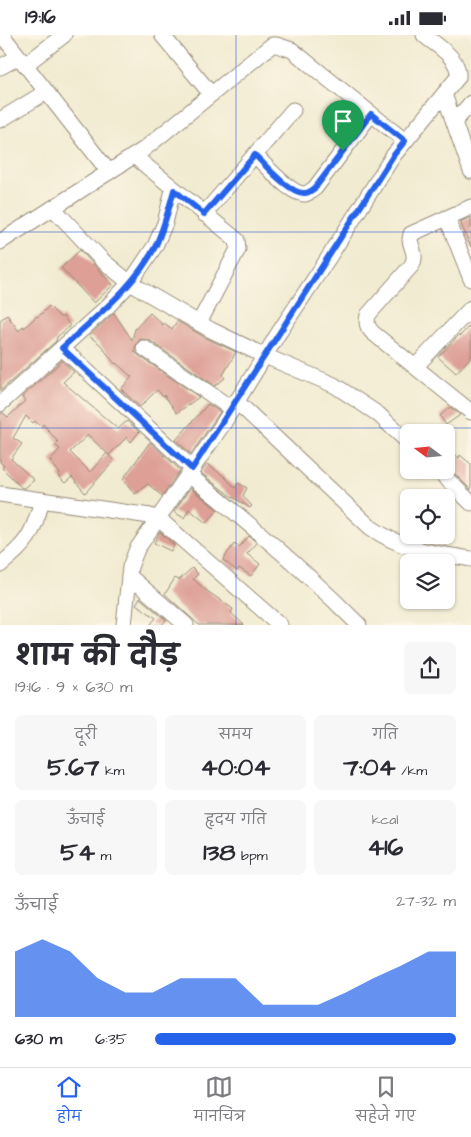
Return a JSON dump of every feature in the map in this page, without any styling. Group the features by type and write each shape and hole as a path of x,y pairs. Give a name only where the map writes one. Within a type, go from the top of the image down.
{"street":[{"path":"2,35 109,172"},
{"path":"0,67 22,61 64,35"},
{"path":"162,35 212,94"},
{"path":"124,625 128,576 134,556 191,472 393,156 458,77 455,61 424,35"},
{"path":"0,242 134,156 267,48 277,45 292,50 405,141"},
{"path":"0,120 46,92"},
{"path":"444,94 471,171"},
{"path":"454,122 471,103"},
{"path":"204,214 294,110"},
{"path":"255,155 291,189 307,193 315,188 371,114"},
{"path":"134,156 237,240 239,244 199,323"},
{"path":"0,404 108,306 130,283 155,246 165,223 174,190"},
{"path":"471,207 412,234 410,241 415,253 412,265 368,315 367,319 369,329 471,412"},
{"path":"53,208 102,260 130,283 199,323 265,356 334,385 378,414 400,435"},
{"path":"447,218 471,279"},
{"path":"416,366 471,308"},
{"path":"62,348 191,472 315,581 359,625"},
{"path":"144,348 234,405 370,527 384,537 416,550 471,559"},
{"path":"447,479 471,503"},
{"path":"0,494 159,519 280,625"},
{"path":"0,565 26,543 36,522 42,500"},
{"path":"128,576 186,625"}],"building":[{"path":"471,217 471,247 460,222"},
{"path":"80,250 113,285 94,303 61,268"},
{"path":"49,306 61,318 63,316 70,326 0,391 0,320 7,315 19,331"},
{"path":"114,313 132,340 135,329 150,313 163,325 164,323 172,329 177,321 206,338 236,352 223,375 225,378 215,386 149,340 140,339 135,347 135,352 138,355 199,397 177,413 164,395 157,390 140,407 121,389 132,377 115,364 100,344 89,336"},
{"path":"471,324 471,357 456,373 438,357"},
{"path":"62,361 74,372 63,382 118,429 127,421 139,432 131,442 127,437 108,454 114,461 85,493 72,477 65,483 58,476 60,474 50,460 60,449 55,445 58,442 43,424 41,427 35,421 33,423 26,416 13,438 22,444 11,459 34,480 25,488 22,488 2,468 4,466 0,462 0,413 8,417 25,401 22,397","holes":["88,435 107,453 90,472 70,452"]},
{"path":"208,404 220,412 191,454 176,440"},
{"path":"450,407 460,415 447,424 445,424 440,416"},
{"path":"150,442 180,470 162,496 148,484 135,494 123,479"},
{"path":"455,454 459,458 460,455 471,464 471,490 455,474"},
{"path":"207,464 225,477 235,488 238,483 247,488 243,496 252,506 250,508 228,494 201,473"},
{"path":"190,488 218,510 206,523 189,509 184,518 174,512"},
{"path":"160,532 174,545 171,551 154,543"},
{"path":"249,536 257,543 247,554 260,564 251,576 239,568 237,571 223,560 234,544 239,547"},
{"path":"192,568 198,574 193,579 233,609 231,613 244,625 199,625 165,594 175,578 179,580"},
{"path":"140,598 166,620 162,625 150,625 156,618 136,604"}],"route":[{"path":"371,114 405,141 393,156 192,469 62,348 108,306 144,265 165,223 174,190 204,214 255,155 291,189 296,192 307,193 315,188 343,151 371,114"}]}
